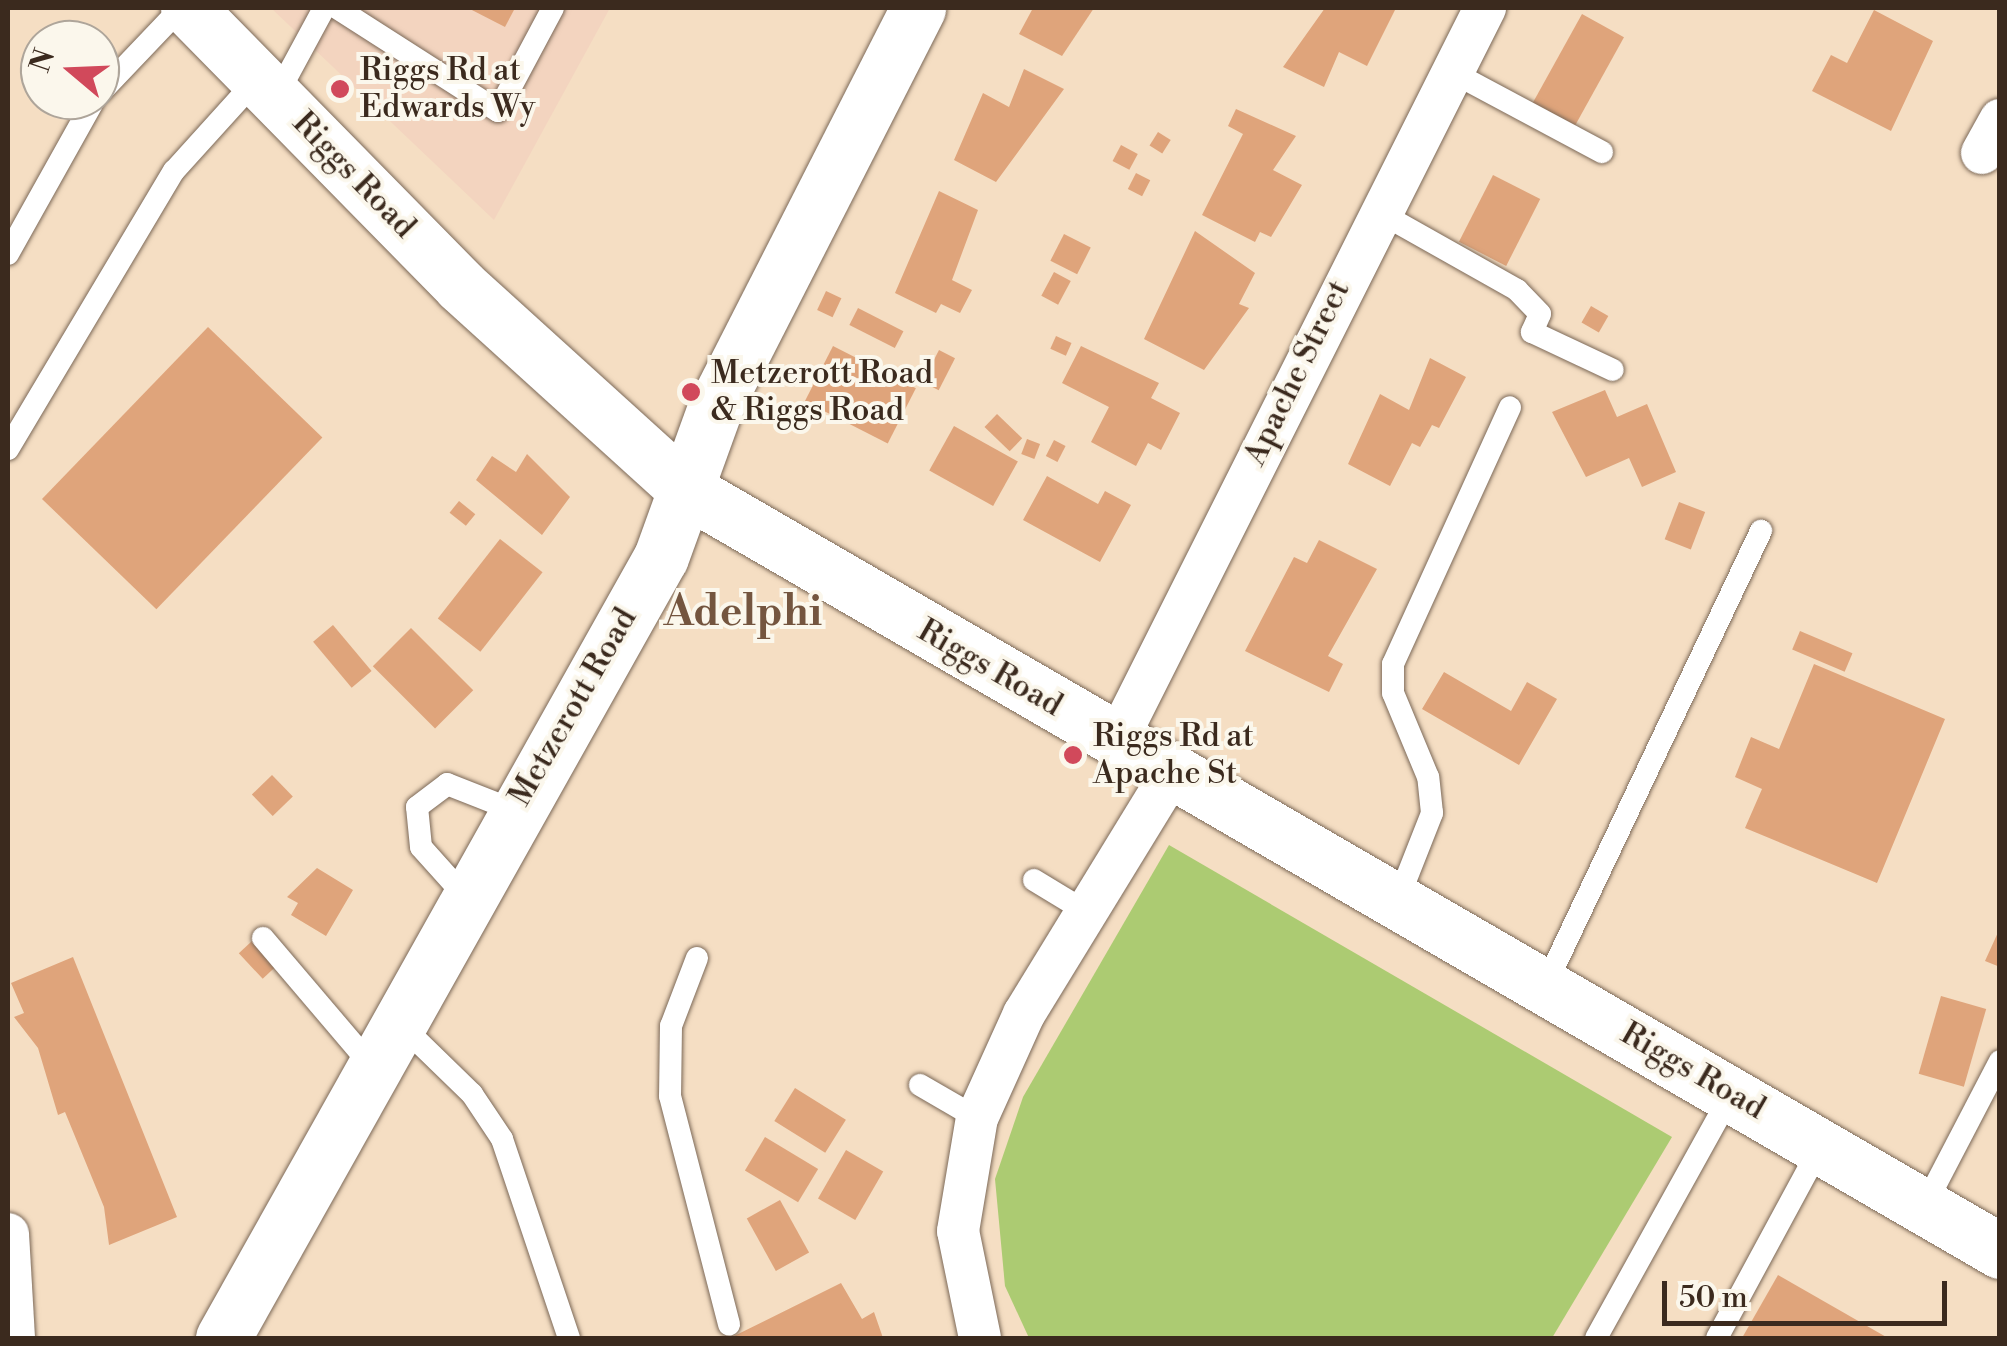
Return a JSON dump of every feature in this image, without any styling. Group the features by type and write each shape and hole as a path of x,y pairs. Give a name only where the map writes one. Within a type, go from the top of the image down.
{"main road":[{"name":"Riggs Road","path":"184,8 268,86 462,286 686,489 1171,774 1732,1092 2000,1251"},
{"name":"Metzerott Road","path":"223,1338 464,895 661,558 716,404 918,8"}],"street":[{"name":"Apache Street","path":"1116,742 1377,211 1485,8"},
{"path":"980,1338 958,1231 977,1118 1085,911 1171,774"},
{"path":"8,1234 14,1338"}],"lane":[{"path":"120,73 184,8"},
{"path":"8,448 174,170 268,86 324,8"},
{"path":"337,8 498,111 552,8"},
{"path":"1452,72 1602,152"},
{"path":"8,254 83,120"},
{"path":"1377,211 1518,290 1540,314 1532,332 1612,370"},
{"path":"1397,902 1432,814 1428,777 1392,694 1392,664 1510,407"},
{"path":"1546,986 1761,531"},
{"path":"464,895 421,847 417,808 448,784 513,810"},
{"path":"1034,880 1085,911"},
{"path":"263,938 384,1043 472,1094 502,1139 569,1338"},
{"path":"698,958 671,1026 670,1096 729,1324"},
{"path":"1925,1205 2000,1061"},
{"path":"920,1085 977,1118"},
{"path":"1596,1338 1732,1092"},
{"path":"1717,1338 1821,1146"}],"shaded area":[{"path":"271,8 610,8 494,220"}],"green space":[{"path":"1169,845 1672,1137 1552,1338 1029,1338 1005,1286 995,1179 1023,1097"}],"building":[{"path":"468,8 515,8 505,27"},
{"path":"1033,8 1094,8 1062,56 1019,34"},
{"path":"1325,8 1396,8 1367,66 1339,52 1324,87 1283,67"},
{"path":"1874,10 1933,41 1891,131 1812,91 1831,55 1847,63"},
{"path":"1582,14 1624,37 1572,132 1530,108"},
{"path":"1024,69 1064,89 996,182 954,160 983,93 1009,107"},
{"path":"1236,109 1296,136 1273,170 1302,185 1271,237 1260,232 1255,242 1202,215 1243,134 1228,126"},
{"path":"1158,132 1171,140 1162,154 1150,146"},
{"path":"1121,145 1138,154 1129,170 1113,161"},
{"path":"1136,173 1150,180 1142,196 1128,189"},
{"path":"1493,175 1540,199 1506,266 1459,242"},
{"path":"939,191 978,210 952,280 972,290 960,313 941,304 936,313 895,293"},
{"path":"1195,231 1255,273 1239,304 1249,308 1204,370 1144,339"},
{"path":"1064,234 1091,248 1077,274 1050,261"},
{"path":"1054,272 1071,281 1058,305 1041,296"},
{"path":"826,291 841,298 833,317 817,310"},
{"path":"1591,306 1608,316 1599,332 1582,322"},
{"path":"858,308 903,331 895,348 849,325"},
{"path":"208,327 322,437 156,609 42,499"},
{"path":"1056,336 1072,343 1066,356 1050,349"},
{"path":"833,346 916,388 888,443 805,401"},
{"path":"1081,346 1159,383 1151,398 1180,413 1161,450 1148,443 1136,466 1091,442 1109,407 1062,383"},
{"path":"939,350 955,358 939,390 923,382"},
{"path":"1430,358 1466,377 1439,428 1432,425 1420,447 1412,443 1390,486 1348,464 1380,394 1409,410"},
{"path":"1605,390 1617,417 1647,404 1676,472 1642,487 1629,458 1586,477 1552,412"},
{"path":"997,414 1022,438 1010,451 984,427"},
{"path":"954,426 1018,461 993,506 929,471"},
{"path":"1027,439 1040,444 1034,459 1021,454"},
{"path":"1054,440 1066,446 1057,462 1046,456"},
{"path":"527,454 570,497 542,535 476,480 492,456 516,472"},
{"path":"1047,476 1098,504 1105,491 1131,505 1100,562 1023,520"},
{"path":"459,501 475,514 466,526 450,513"},
{"path":"1679,502 1705,512 1691,549 1665,539"},
{"path":"500,539 543,572 480,652 438,619"},
{"path":"1319,540 1377,569 1328,656 1343,664 1329,692 1245,651 1294,557 1307,563"},
{"path":"333,625 372,671 352,688 313,642"},
{"path":"411,628 473,690 435,728 373,666"},
{"path":"1800,631 1852,653 1845,672 1792,649"},
{"path":"1814,664 1945,719 1877,883 1745,828 1762,789 1735,777 1751,737 1779,749"},
{"path":"1444,672 1511,711 1527,682 1557,699 1519,765 1422,709"},
{"path":"272,775 293,797 273,816 252,794"},
{"path":"317,868 353,890 326,936 291,915 298,903 287,897"},
{"path":"2000,928 2000,967 1985,961"},
{"path":"252,941 276,967 263,979 239,953"},
{"path":"73,957 177,1217 109,1245 104,1207 65,1112 58,1115 38,1048 14,1017 24,1013 11,983"},
{"path":"1941,996 1986,1009 1964,1087 1919,1074"},
{"path":"795,1088 846,1120 825,1153 774,1121"},
{"path":"765,1137 818,1169 798,1202 745,1170"},
{"path":"846,1150 883,1172 855,1220 818,1198"},
{"path":"780,1200 809,1252 776,1271 747,1218"},
{"path":"1778,1275 1888,1338 1742,1338"},
{"path":"841,1283 862,1319 874,1312 883,1338 730,1338"}],"place":[{"name":"Riggs Rd at Edwards Wy","path":"340,89"},
{"name":"Metzerott Road & Riggs Road","path":"691,392"},
{"name":"Riggs Rd at Apache St","path":"1073,755"}],"district":[{"name":"Adelphi","path":"743,613"}]}
